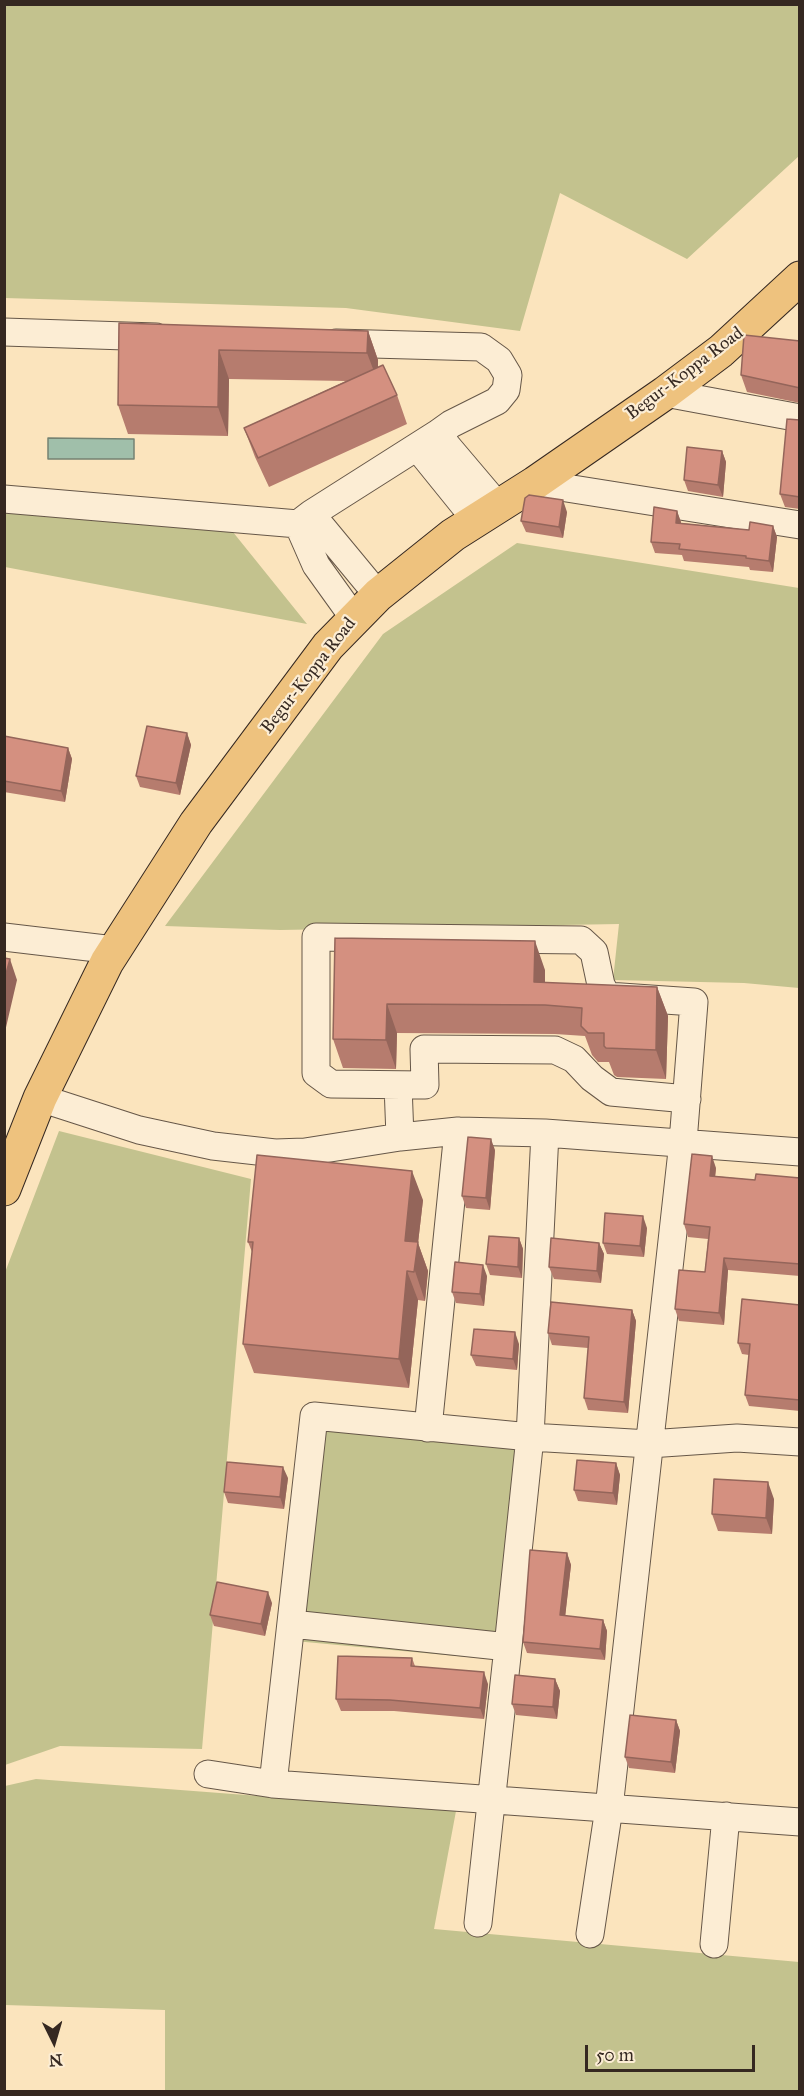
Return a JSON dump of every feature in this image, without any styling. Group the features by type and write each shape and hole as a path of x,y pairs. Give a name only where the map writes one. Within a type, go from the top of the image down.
{"main road":[{"name":"Begur-Koppa Road","path":"4,1189 40,1098 81,1010 114,950 196,823 328,646 378,595 453,535 535,483 665,393 721,351 800,278"}],"street":[{"path":"4,332 183,338"},
{"path":"4,499 304,519 451,424 497,401 506,390 508,375 499,360 481,347 314,342"},
{"path":"665,393 800,418"},
{"path":"427,440 487,513"},
{"path":"535,483 800,525"},
{"path":"304,519 378,595"},
{"path":"304,519 316,565 354,618"},
{"path":"4,937 114,950"},
{"path":"590,1934 609,1808 683,1142 687,1099 694,1002 607,996 594,952 581,940 316,937 316,1073 331,1084 425,1085 424,1049 555,1050 574,1059 592,1078 611,1092 687,1099"},
{"path":"398,1085 400,1137"},
{"path":"40,1098 139,1130 250,1151 305,1152 400,1137 458,1131 545,1133 800,1152"},
{"path":"428,1428 458,1131"},
{"path":"478,1923 530,1437 545,1133"},
{"path":"273,1784 314,1416 530,1437 649,1444 737,1438 800,1442"},
{"path":"292,1624 508,1647"},
{"path":"208,1774 273,1784 800,1822"},
{"path":"714,1944 726,1816"}],"shaded area":[{"path":"5,4 799,5 799,156 687,259 560,193 520,331 346,308 5,298"},
{"path":"48,438 134,439 134,459 48,459"},
{"path":"5,498 212,506 307,624 5,567"},
{"path":"517,543 799,588 799,988 744,983 613,980 619,924 280,930 165,926 383,634"},
{"path":"59,1131 251,1179 202,1749 60,1746 5,1765 4,1275"},
{"path":"308,1406 544,1429 521,1662 284,1640"},
{"path":"36,1779 456,1811 434,1929 799,1962 799,2091 165,2091 165,2010 5,2005 5,1786"}],"building":[{"path":"119,323 368,331 367,353 219,350 218,407 118,405"},
{"path":"744,335 800,341 800,388 741,375"},
{"path":"383,365 397,395 258,458 244,428"},
{"path":"787,419 800,420 800,497 780,494"},
{"path":"687,447 722,451 718,485 684,480"},
{"path":"529,495 563,500 559,527 521,521 525,498"},
{"path":"654,507 677,511 676,523 749,530 750,522 773,526 769,561 746,558 746,556 679,549 680,544 651,542"},
{"path":"147,726 187,733 176,783 136,776"},
{"path":"4,736 68,748 61,791 4,781"},
{"path":"335,938 535,941 534,982 657,987 656,1050 606,1048 604,1033 588,1033 581,1026 582,1008 545,1005 387,1004 386,1040 333,1039"},
{"path":"4,958 10,959 4,981"},
{"path":"468,1137 491,1139 486,1198 462,1196"},
{"path":"692,1154 712,1156 710,1176 755,1180 756,1174 800,1178 800,1264 724,1258 719,1313 675,1309 679,1270 705,1272 710,1227 684,1224"},
{"path":"257,1155 412,1171 405,1241 418,1242 414,1272 407,1271 399,1359 243,1344 253,1242 248,1242"},
{"path":"605,1213 643,1216 640,1246 603,1243"},
{"path":"489,1236 519,1238 518,1267 486,1264"},
{"path":"551,1238 599,1243 597,1271 549,1267"},
{"path":"455,1262 483,1265 480,1294 452,1292"},
{"path":"742,1299 800,1305 800,1400 745,1395 750,1344 738,1343"},
{"path":"551,1302 632,1310 624,1402 584,1398 589,1337 548,1333"},
{"path":"474,1329 515,1332 513,1359 471,1355"},
{"path":"577,1460 616,1463 613,1493 574,1490"},
{"path":"227,1462 283,1467 280,1497 224,1492"},
{"path":"714,1479 768,1482 766,1518 712,1514"},
{"path":"530,1550 567,1553 560,1615 603,1620 600,1649 523,1642"},
{"path":"217,1582 268,1592 261,1624 210,1615"},
{"path":"338,1656 412,1658 411,1666 484,1672 480,1708 390,1700 336,1699"},
{"path":"515,1675 555,1679 553,1707 512,1704"},
{"path":"630,1715 676,1720 671,1762 625,1757"}]}
